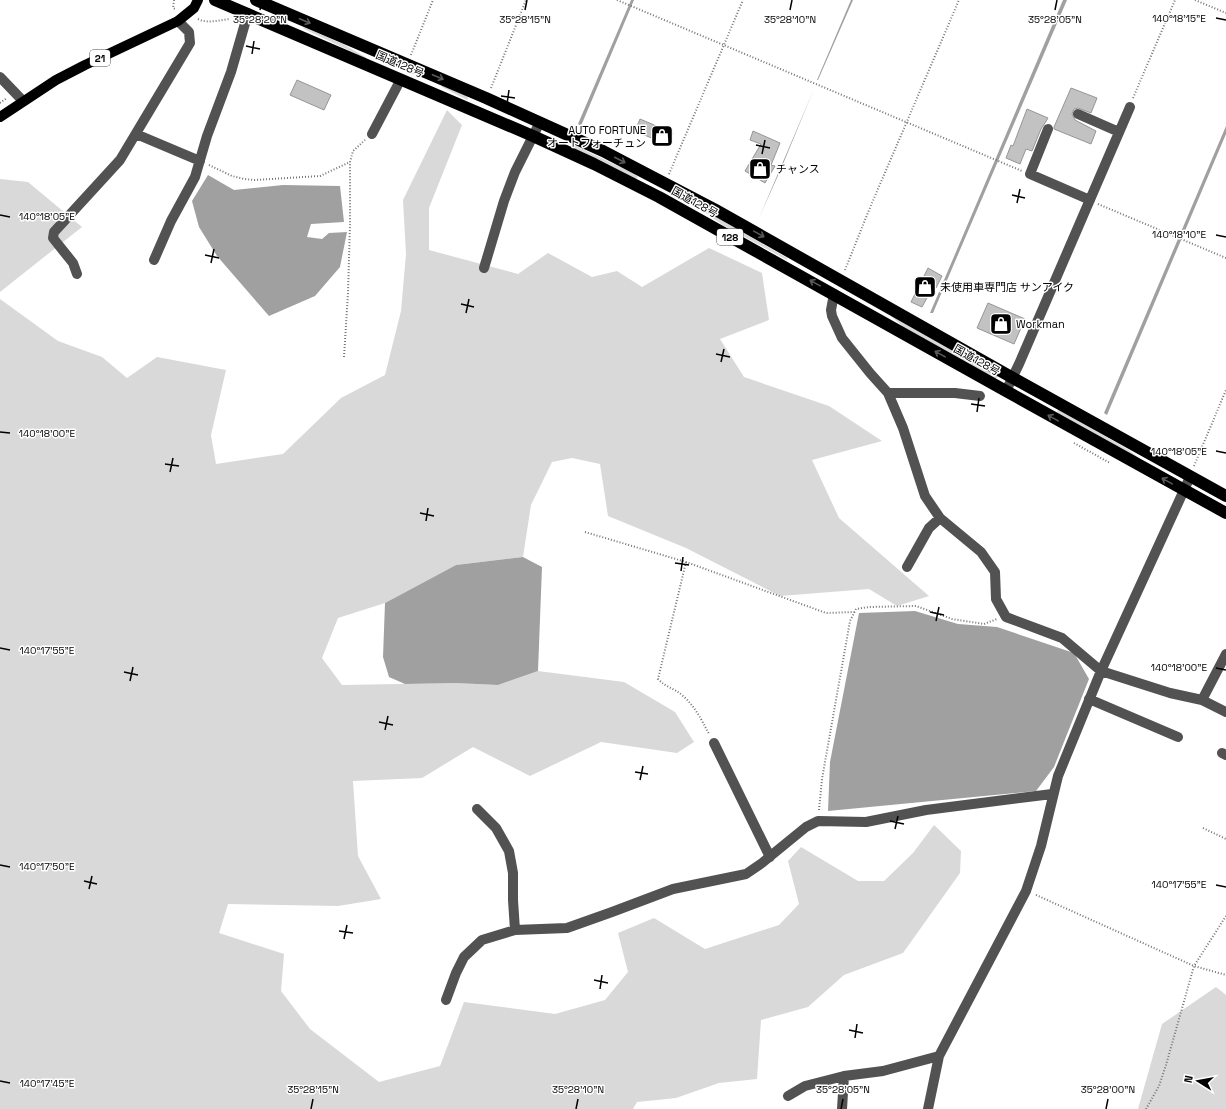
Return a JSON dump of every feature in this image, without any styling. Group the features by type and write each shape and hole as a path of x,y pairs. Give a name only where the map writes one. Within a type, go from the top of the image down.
{"highway":[{"name":"国道128号","path":"215,0 246,17 401,79 594,164 659,197 1226,513"},
{"name":"国道128号","path":"256,0 540,122 665,183 1226,496"}],"main road":[{"name":"21","path":"0,117 56,80 178,21 194,8 198,0"}],"street":[{"path":"154,260 171,221 195,177 207,136 231,72 246,17"},
{"path":"77,274 73,263 53,238 54,232 115,165 136,134 190,43 189,32 178,21"},
{"path":"0,77 23,101"},
{"path":"372,134 401,79"},
{"path":"1006,391 1013,378 1130,107"},
{"path":"1078,114 1119,132"},
{"path":"484,268 504,201 515,172 540,122"},
{"path":"1048,129 1030,174 1090,200"},
{"path":"136,134 200,161"},
{"path":"834,294 831,310 832,316 842,338 888,393 903,428 925,496 940,518 982,552 995,572 996,599 1006,617 1062,638 1101,671 1170,693 1202,700 1226,712"},
{"path":"888,393 955,393 980,396"},
{"path":"928,1109 939,1056 1026,891 1041,846 1052,794 1058,776 1101,671 1190,477"},
{"path":"907,567 929,528 940,518"},
{"path":"1202,700 1226,654"},
{"path":"1089,699 1178,737"},
{"path":"714,742 770,857"},
{"path":"446,1000 456,973 464,957 482,940 515,930 567,928 673,889 746,874 770,857 806,827 818,821 866,822 926,810 1052,794"},
{"path":"477,809 496,828 509,851 514,873 513,900 515,930"},
{"path":"788,1096 805,1086 844,1076 883,1072 939,1056"},
{"path":"842,1109 844,1076"}],"path":[{"path":"174,0 174,8 206,23 216,20 246,17"},
{"path":"407,64 433,0"},
{"path":"486,98 526,0"},
{"path":"617,0 1030,174"},
{"path":"665,183 743,0"},
{"path":"840,280 959,0"},
{"path":"1130,107 1175,0"},
{"path":"1195,0 1226,13"},
{"path":"344,357 349,255 350,162 353,151 372,134"},
{"path":"200,161 232,176 255,180 320,176 350,162"},
{"path":"1090,200 1226,258"},
{"path":"1190,477 1226,390"},
{"path":"1072,442 1109,463 1114,463"},
{"path":"585,532 686,562 826,613 855,612"},
{"path":"686,562 658,679 663,685 683,695 696,710 714,742"},
{"path":"818,821 825,764 850,621 856,609 869,606 916,606 952,619 984,624 1006,617"},
{"path":"1203,828 1226,839"},
{"path":"1026,891 1194,966 1226,976"},
{"path":"1146,1109 1159,1086 1194,966 1226,916"}],"shaded area":[{"path":"631,0 634,0 581,126 578,124"},
{"path":"851,0 853,0 817,80"},
{"path":"1063,0 1067,0 933,313 930,313"},
{"path":"303,27 343,44 367,58 304,29"},
{"path":"441,85 467,96 468,99 467,100 442,87"},
{"path":"814,89 781,169 759,218"},
{"path":"447,110 462,125 429,208 429,250 518,274 548,253 592,277 617,271 642,287 709,248 762,273 769,320 720,339 744,377 829,406 882,441 812,460 839,518 929,596 897,606 869,589 780,596 686,548 608,516 600,464 572,458 552,462 531,505 523,557 456,565 385,603 338,618 322,658 342,685 455,683 498,685 538,671 624,682 675,712 694,742 677,753 601,742 530,776 473,747 422,778 353,781 358,856 381,899 338,906 228,904 219,933 284,954 281,991 310,1029 379,1082 440,1066 464,1002 555,1014 605,1000 628,972 618,933 654,918 705,949 779,925 799,904 788,861 801,847 858,881 884,881 913,853 934,825 961,851 960,873 903,953 844,975 808,1007 761,1020 757,1079 719,1083 676,1098 637,1102 633,1109 0,1109 0,299 58,341 102,357 127,378 157,357 226,370 211,435 216,464 283,454 341,398 385,375 401,311 406,254 403,200"},
{"path":"1226,126 1226,134 1107,415 1104,413"},
{"path":"574,145 633,173 638,177 636,179 575,149 573,146"},
{"path":"208,175 234,190 283,185 340,186 344,222 311,224 307,237 322,239 329,233 347,232 340,267 315,296 269,316 217,256 199,227 192,201"},
{"path":"0,179 28,182 82,227 0,292"},
{"path":"704,210 787,258 787,260 724,226 703,211"},
{"path":"891,316 998,376 997,378 903,327"},
{"path":"1059,410 1129,450 1140,459 1058,413 1057,411"},
{"path":"523,557 542,567 538,671 498,685 455,683 405,684 389,677 383,657 385,603 456,565"},
{"path":"915,611 958,624 997,627 1074,653 1089,679 1054,767 1036,791 828,811 830,762 859,613"},
{"path":"1216,987 1226,995 1226,1109 1138,1109 1162,1024"}],"building":[{"path":"297,80 331,95 324,110 290,95"},
{"path":"1071,88 1097,98 1091,113 1078,108 1074,109 1072,114 1075,120 1096,131 1091,144 1054,129"},
{"path":"1027,109 1048,118 1041,129 1032,151 1026,149 1020,164 1006,158 1011,145 1013,146"},
{"path":"640,119 673,133 668,145 635,131"},
{"path":"753,131 780,143 771,165 775,166 765,183 745,171 761,144 750,140"},
{"name":"未使用車専門店 サンアイク","path":"928,268 942,276 936,288 933,287 922,307 911,302"},
{"name":"Workman","path":"988,303 1025,319 1014,344 977,328"}],"place":[{"name":"AUTO FORTUNE オートフォーチュン","path":"662,136"},
{"name":"チャンス","path":"760,169"},
{"name":"未使用車専門店 サンアイク","path":"925,287"},
{"name":"Workman","path":"1001,324"}]}
